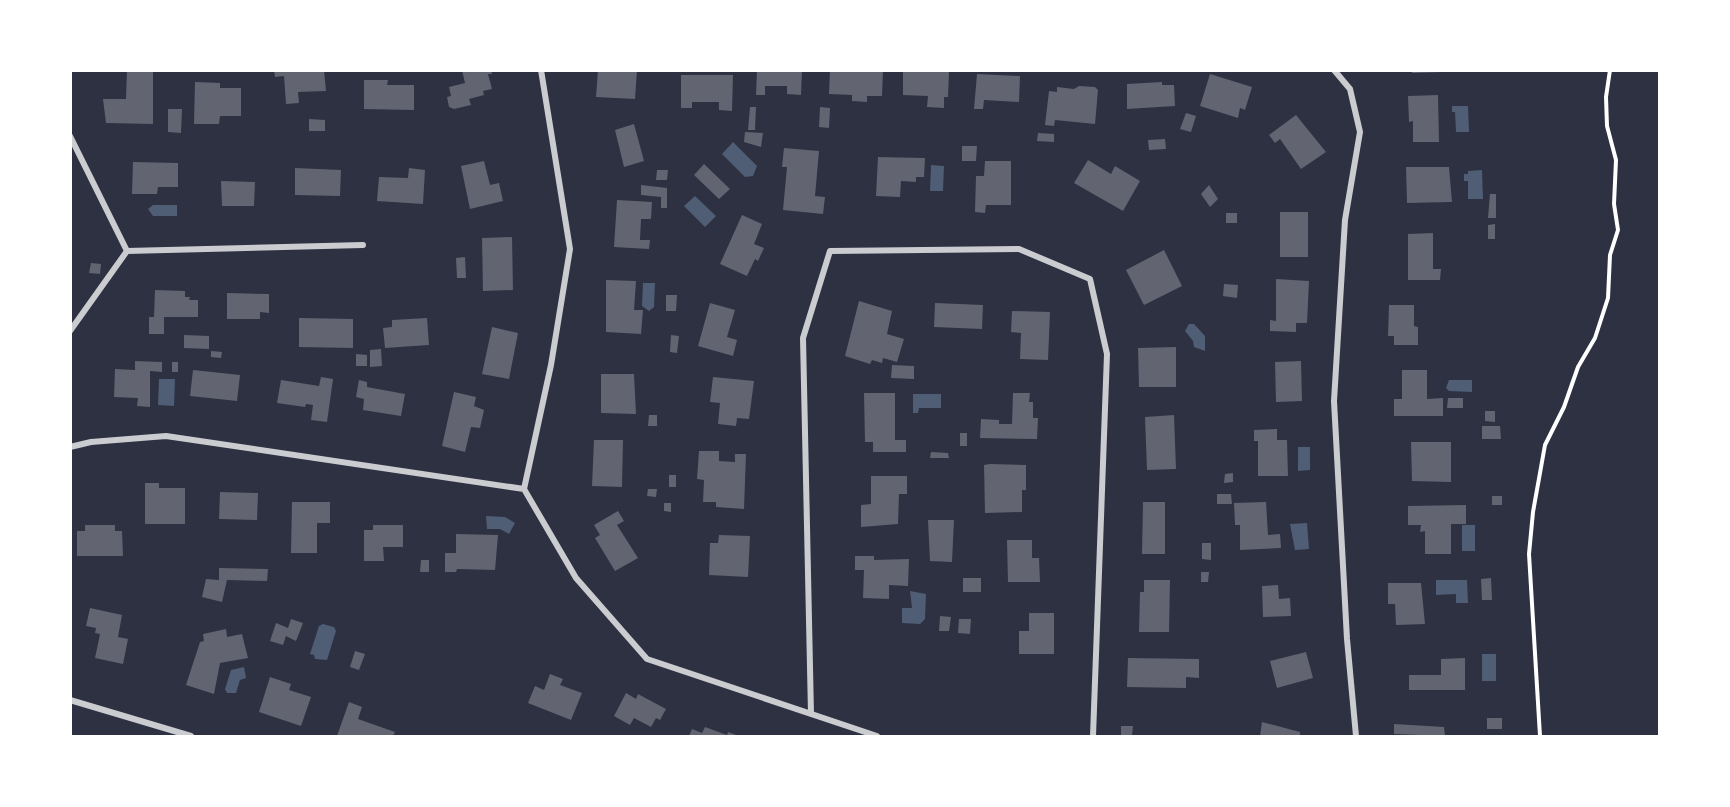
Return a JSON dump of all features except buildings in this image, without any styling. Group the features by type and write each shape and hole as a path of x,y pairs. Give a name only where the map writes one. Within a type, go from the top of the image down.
{"street":[{"path":"541,70 570,249 551,365 524,489 576,578 647,659 877,736"},
{"path":"1334,70 1350,89 1360,132 1345,220 1334,401 1347,639 1356,736"},
{"path":"70,136 127,251"},
{"path":"127,251 363,244"},
{"path":"811,714 803,338 830,251 1018,249 1089,279 1107,354 1093,736"},
{"path":"70,332 127,251"},
{"path":"70,447 91,442 166,436 524,489"},
{"path":"70,700 190,736"}],"path":[{"path":"1540,736 1529,554 1533,512 1545,446 1564,407 1578,367 1595,338 1608,298 1610,255 1618,230 1614,204 1616,160 1607,117 1606,98 1610,70"}],"water":[{"path":"1452,106 1468,106 1469,132 1456,132 1455,112 1452,112"},
{"path":"733,142 757,166 753,176 745,177 722,154"},
{"path":"931,165 944,166 943,191 930,191"},
{"path":"1482,170 1483,199 1468,199 1468,181 1464,181 1464,174 1468,174 1468,171"},
{"path":"695,196 716,216 705,227 684,206"},
{"path":"153,205 177,205 177,216 153,216 148,209"},
{"path":"643,283 655,283 654,307 649,311 642,306"},
{"path":"1189,324 1194,324 1205,336 1205,351 1194,347 1193,341 1185,331"},
{"path":"159,379 175,379 174,406 158,405"},
{"path":"1449,380 1472,380 1472,392 1449,391 1446,388"},
{"path":"913,394 941,394 941,408 919,408 918,413 913,413"},
{"path":"1298,447 1310,447 1310,470 1298,471"},
{"path":"486,516 505,517 515,523 509,534 500,529 487,529"},
{"path":"1307,523 1309,549 1295,550 1290,524"},
{"path":"1462,525 1475,525 1475,551 1462,551"},
{"path":"1436,580 1467,580 1468,603 1456,603 1456,594 1436,595"},
{"path":"910,591 926,594 925,619 920,624 902,623 902,608 912,608"},
{"path":"323,624 334,627 336,631 327,660 315,659 314,655 310,654 319,626"},
{"path":"1482,654 1496,654 1496,681 1482,681"},
{"path":"244,667 246,678 240,680 236,693 227,693 225,689 231,670"}]}
